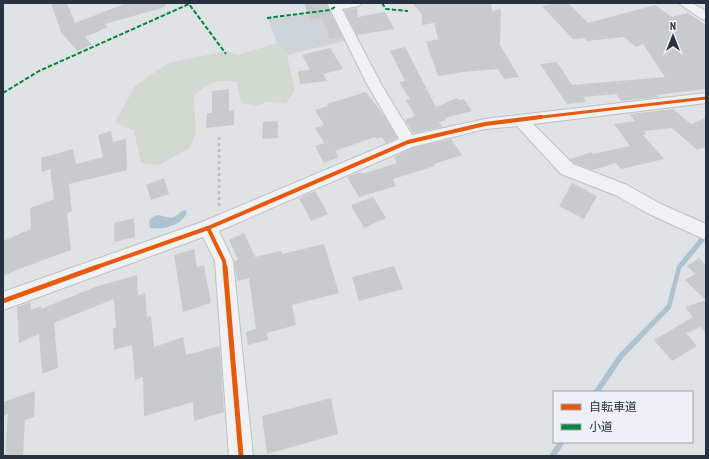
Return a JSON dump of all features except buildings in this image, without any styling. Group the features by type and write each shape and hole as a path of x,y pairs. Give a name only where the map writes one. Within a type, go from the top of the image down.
{"street":[{"path":"356,3 334,5 374,84 408,142"},
{"path":"684,3 706,16"},
{"path":"3,301 216,224 408,142 485,124 706,98"},
{"path":"520,119 567,169 621,190 655,209 704,230"},
{"path":"216,224 224,261 242,456"}],"path":[{"path":"216,224 218,204 219,137"}],"shaded area":[{"path":"329,12 345,41 287,55 277,43 268,19"},
{"path":"277,43 287,55 295,91 286,103 268,102 255,106 241,103 237,82 218,81 208,85 194,96 196,133 190,148 159,165 141,163 134,131 115,122 135,86 168,63 227,51 237,55"}],"water":[{"path":"185,210 187,212 185,217 177,224 166,228 150,228 149,221 155,216 158,215 170,218"}],"waterway":[{"path":"597,391 621,356 669,306 679,268 706,235"},
{"path":"552,456 561,443"}],"marked path":[{"path":"382,3 386,9 408,11"},
{"path":"3,93 39,71 189,4 226,54"},
{"path":"267,18 330,10 335,7"}],"cycle path":[{"path":"3,301 208,228 408,142 485,124 706,98"},
{"path":"208,228 224,261 241,456"}]}
